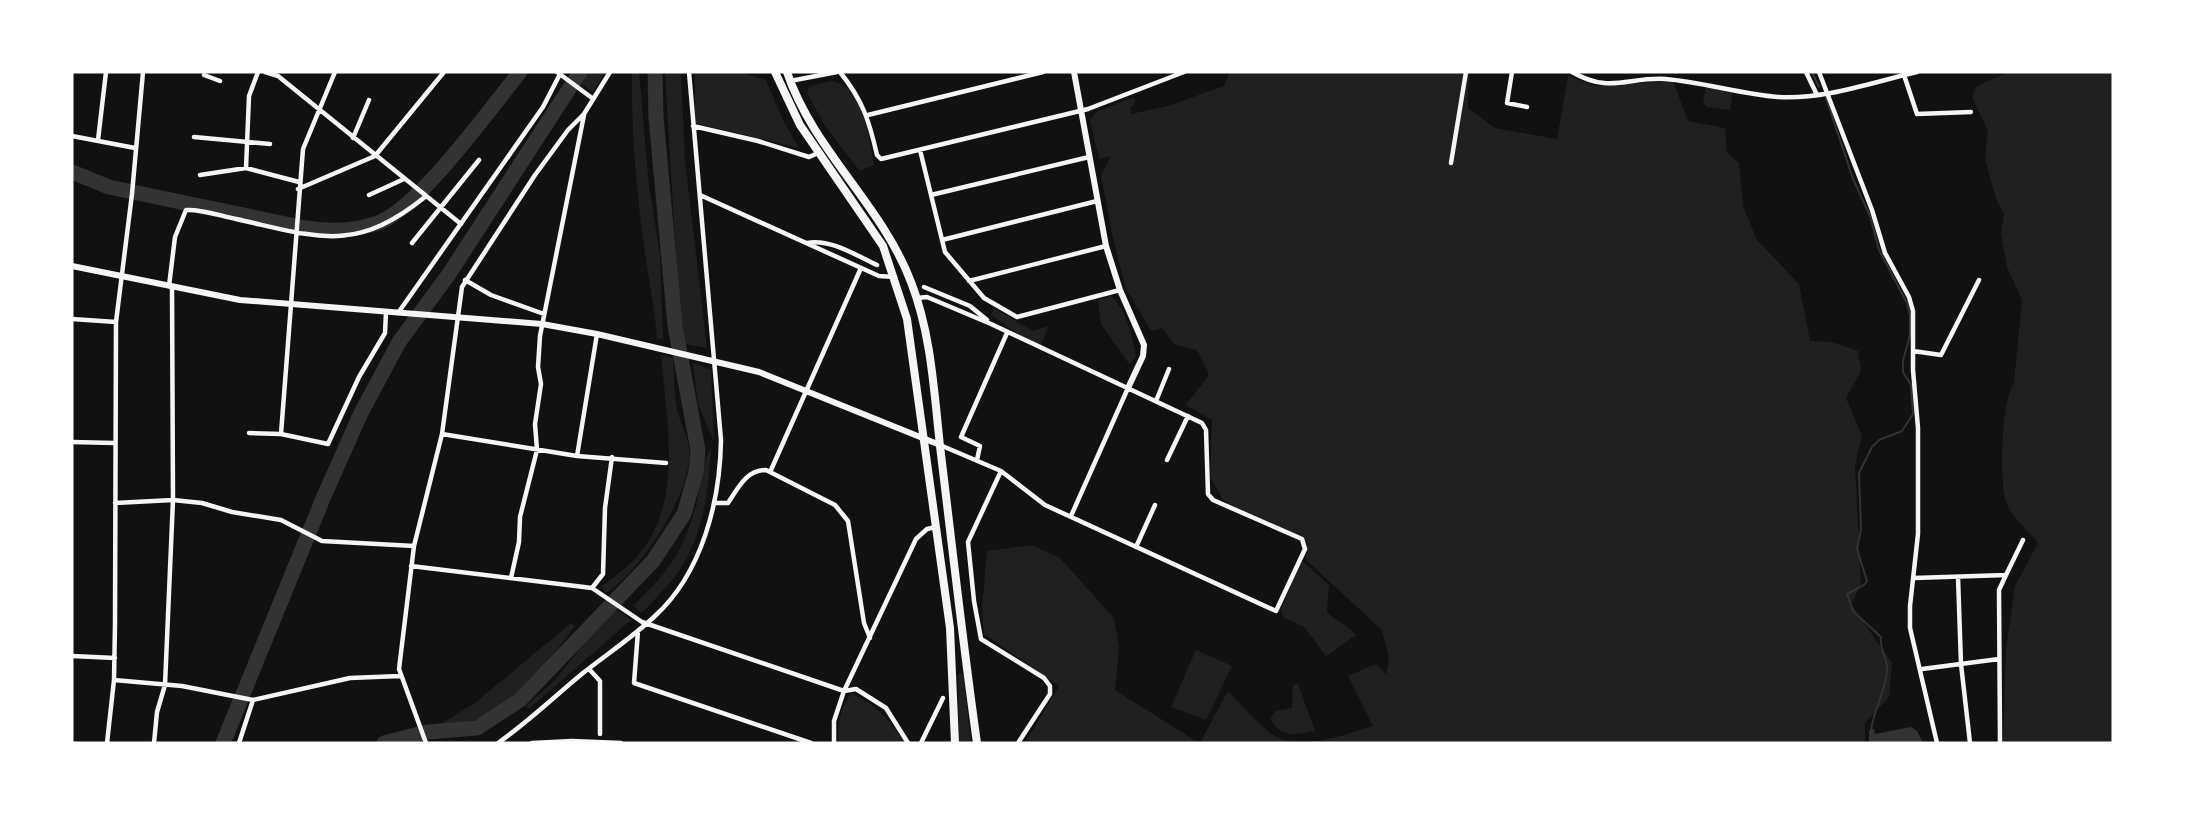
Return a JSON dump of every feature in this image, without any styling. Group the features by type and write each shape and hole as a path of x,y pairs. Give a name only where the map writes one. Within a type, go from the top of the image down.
{"highway":[{"path":"776,72 800,125 883,246 908,319 950,628 955,743"},
{"path":"787,72 803,111 885,226 917,298 931,371 976,743"}],"street":[{"path":"98,140 106,72"},
{"path":"107,743 115,658 116,322 133,186 143,72"},
{"path":"212,78 214,72"},
{"path":"246,168 249,96 258,72"},
{"path":"265,72 278,76 461,224"},
{"path":"281,434 298,189 303,149 335,72"},
{"path":"298,189 375,156 444,72"},
{"path":"511,578 519,542 520,517 537,450 535,424 541,384 538,367 542,324 584,114 590,96 610,72"},
{"path":"498,743 638,631 644,623 656,616 684,580 704,539 719,480 721,440 712,360 689,72"},
{"path":"790,81 838,72 858,94 868,115 877,155 881,159 1082,111 1184,72"},
{"path":"868,115 1042,72"},
{"path":"1071,516 1143,356 1144,345 1120,290 1106,246 1074,72"},
{"path":"1451,163 1466,72"},
{"path":"1512,72 1507,103 1527,107"},
{"path":"1572,72 1590,82 1605,84 1662,79 1779,97 1816,95 1917,72"},
{"path":"1806,72 1816,95"},
{"path":"1819,72 1872,210 1885,253 1909,297 1913,320 1918,428 1917,551 1910,606 1910,628 1922,669 1937,743"},
{"path":"1906,74 1917,114 1971,112"},
{"path":"204,75 220,81"},
{"path":"400,313 543,107 561,75 590,96"},
{"path":"353,138 369,99"},
{"path":"426,743 400,676 414,546 442,434 450,390 456,316 465,280 535,175 568,130 584,114"},
{"path":"693,126 758,141 809,157 818,153"},
{"path":"72,135 135,148"},
{"path":"194,137 270,144"},
{"path":"920,150 945,252 984,298 1017,317 1120,290"},
{"path":"931,195 1089,157"},
{"path":"412,243 480,160"},
{"path":"200,175 246,168 299,182"},
{"path":"369,195 404,179"},
{"path":"154,743 157,712 165,684 173,500 171,286 175,237 186,210 295,232 344,236 367,232 399,217 424,195"},
{"path":"699,195 879,276 895,277"},
{"path":"942,240 1097,201"},
{"path":"807,243 816,241 829,244 877,265"},
{"path":"969,281 1106,246"},
{"path":"72,266 240,300 290,306 436,314 542,324 661,348 759,372 1001,471 1045,505 1276,611 1305,549 1302,538 1213,500 1207,487 1205,426 991,324 927,297 917,298"},
{"path":"771,470 861,268"},
{"path":"465,280 491,295 544,314"},
{"path":"1913,351 1941,355 1979,280"},
{"path":"924,287 970,306 991,324"},
{"path":"249,433 281,434 328,444 359,377 385,333 386,312"},
{"path":"72,319 116,322"},
{"path":"977,460 980,446 961,437 1007,333"},
{"path":"577,456 597,334"},
{"path":"1156,401 1169,369"},
{"path":"1167,460 1188,416"},
{"path":"442,434 577,456 666,463"},
{"path":"72,442 114,443"},
{"path":"592,588 603,574 605,508 612,457"},
{"path":"714,503 728,503 744,480 755,470 771,470 835,505 848,521 864,623 870,638"},
{"path":"976,646 981,639 974,601 968,542 1001,471"},
{"path":"115,503 173,500 202,503 232,512 281,520 322,541 414,546"},
{"path":"1136,547 1155,505"},
{"path":"834,743 834,722 844,691 916,539 927,529 936,527"},
{"path":"2000,743 1999,590 2024,540"},
{"path":"411,566 592,588 644,623 844,691 856,689 886,708 908,743"},
{"path":"1914,578 2006,575"},
{"path":"1958,577 1961,664 1970,743"},
{"path":"638,631 634,683 811,743"},
{"path":"981,639 1044,678 1050,686 1050,694 1018,743"},
{"path":"72,656 115,658"},
{"path":"1922,669 1999,659"},
{"path":"589,669 600,681 600,734"},
{"path":"114,680 165,684 234,694 253,700 350,678 400,676"},
{"path":"921,743 944,698"},
{"path":"239,743 253,700"},
{"path":"532,743 572,741 621,743"}],"shaded area":[{"path":"587,72 606,72 593,92 579,82"},
{"path":"632,72 639,72 649,186 660,255 663,339 657,338 640,214 635,166"},
{"path":"665,72 681,72 685,160 707,348 685,344 680,327"},
{"path":"695,72 740,72 766,80 783,120 799,148 695,123"},
{"path":"1230,72 1469,72 1468,108 1495,128 1557,139 1568,76 1596,86 1673,81 1688,121 1725,128 1727,153 1739,163 1743,206 1757,240 1799,284 1810,341 1832,342 1858,351 1861,371 1846,398 1862,436 1855,465 1861,584 1851,604 1892,663 1889,697 1865,723 1865,743 1200,743 1228,691 1270,733 1293,742 1321,740 1373,726 1348,676 1376,664 1386,674 1389,659 1382,630 1306,560 1307,543 1272,523 1241,512 1223,500 1210,476 1212,420 1186,405 1209,375 1197,350 1175,345 1162,328 1151,331 1125,287 1101,176 1111,156 1099,159 1090,120 1096,112 1134,97 1135,102 1130,109 1131,114 1168,106 1224,86"},
{"path":"2009,72 2113,73 2113,743 2003,743 2006,650 2015,586 2038,543 2011,512 2005,497 2002,444 2006,407 2014,383 2022,300 2007,267 2001,233 2004,214 1996,199 1985,158 1988,131 1972,97 1977,86"},
{"path":"830,81 842,85 851,92 863,114 874,165 860,171 825,126 807,93 809,86"},
{"path":"1706,87 1733,88 1730,110 1707,107 1703,103"},
{"path":"1111,296 1121,308 1131,332 1136,357 1129,364 1101,324 1098,300"},
{"path":"994,308 1033,331 1048,326 1041,346 1016,333 991,315"},
{"path":"661,355 673,358 676,403 689,449 688,466 683,486 662,529 634,568 620,583 606,593 602,586 627,567 640,553 654,532 663,508 669,457"},
{"path":"693,363 711,370 714,441 698,405"},
{"path":"711,448 709,480 703,512 693,544 678,572 642,613 633,606 656,583 679,550 691,522 703,469"},
{"path":"1032,545 1060,558 1114,618 1119,647 1115,690 1199,743 1025,743 1059,686 984,634 982,607 987,551"},
{"path":"1301,560 1329,585 1327,612 1356,635 1326,656 1304,627 1283,617 1281,610"},
{"path":"617,610 631,620 529,709 526,706 554,681 584,644"},
{"path":"571,623 575,626 547,662 515,695 478,719 457,726 434,728 475,703"},
{"path":"1196,650 1232,666 1206,720 1171,707"},
{"path":"963,673 971,743 959,743 958,674"},
{"path":"1298,684 1315,731 1290,734 1280,729 1270,719 1276,711 1292,708 1293,685"},
{"path":"852,693 882,714 905,743 839,743 840,716"},
{"path":"232,700 247,704 232,743 215,743"},
{"path":"1911,727 1917,731 1923,743 1869,743 1869,730 1874,729 1875,734"}],"waterway":[{"path":"72,172 109,187 305,228 324,230 360,228 378,223 414,198 453,156 520,72"},
{"path":"223,743 324,496 361,413 399,342 449,274 580,72"},
{"path":"384,743 427,732 477,728 520,700 653,561 684,514 696,472 698,450 675,326 656,117 655,72"},
{"path":"1812,72 1819,87"},
{"path":"1826,98 1853,179 1870,216 1879,250 1907,303 1910,316 1910,335 1903,361 1903,372 1911,385 1913,414 1902,431 1879,440 1872,447 1859,473 1861,529 1857,549 1867,581 1847,594 1853,611 1881,637 1881,646 1887,666 1886,678 1871,731"}]}
